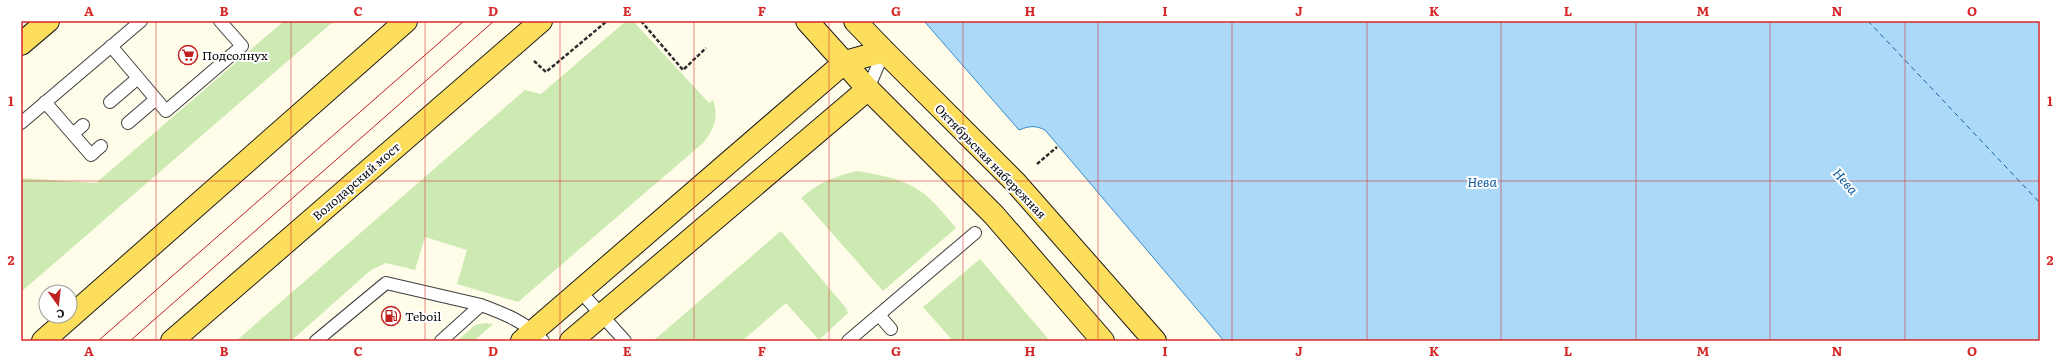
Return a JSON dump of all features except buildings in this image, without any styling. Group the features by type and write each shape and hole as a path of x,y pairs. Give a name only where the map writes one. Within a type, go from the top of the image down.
{"main road":[{"path":"21,44 48,21"},
{"path":"43,341 406,21"},
{"name":"Володарский мост","path":"172,341 541,21"},
{"path":"807,21 868,89 994,216 1102,341"},
{"name":"Октябрьская набережная","path":"855,21 1015,182 1155,341"},
{"path":"533,338 580,291 845,62 884,51"},
{"path":"571,341 868,89"}],"lane":[{"path":"21,123 141,21"},
{"path":"111,46 166,111 242,46 220,21"},
{"path":"868,89 884,51"},
{"path":"110,102 138,78"},
{"path":"128,123 156,99"},
{"path":"45,102 91,155 101,146"},
{"path":"73,134 83,125"},
{"path":"848,341 975,233"},
{"path":"316,341 386,283 481,305 513,317 533,338"},
{"path":"580,291 625,341"},
{"path":"441,341 481,305"},
{"path":"878,315 892,329"}],"path":[{"path":"534,61 546,72 607,21"},
{"path":"641,21 683,70 706,48"},
{"path":"1037,164 1057,147"}],"green space":[{"path":"284,21 334,21 21,292 21,178 96,183"},
{"path":"626,21 633,21 709,103 713,100 716,112 713,128 703,143 518,302 457,284 467,250 425,237 415,270 386,263 371,270 291,341 236,341 525,90 541,94"},
{"path":"857,171 895,179 913,187 933,201 956,228 883,291 801,198 814,188 827,181"},
{"path":"781,231 846,308 848,313 819,340 786,303 742,341 653,341"},
{"path":"980,259 1050,341 953,341 923,307"},
{"path":"485,323 493,324 474,341 457,341 475,325"}],"water":[{"name":"Нева","path":"924,21 2040,21 2040,341 1224,341 1045,130 1038,127 1032,127 1019,130"}],"ferry route":[{"path":"1868,21 2040,203"}],"tram line":[{"path":"98,341 464,21"},
{"path":"130,341 494,21"}],"place":[{"name":"Подсолнух","path":"188,55"},
{"name":"Teboil","path":"391,316"}]}
